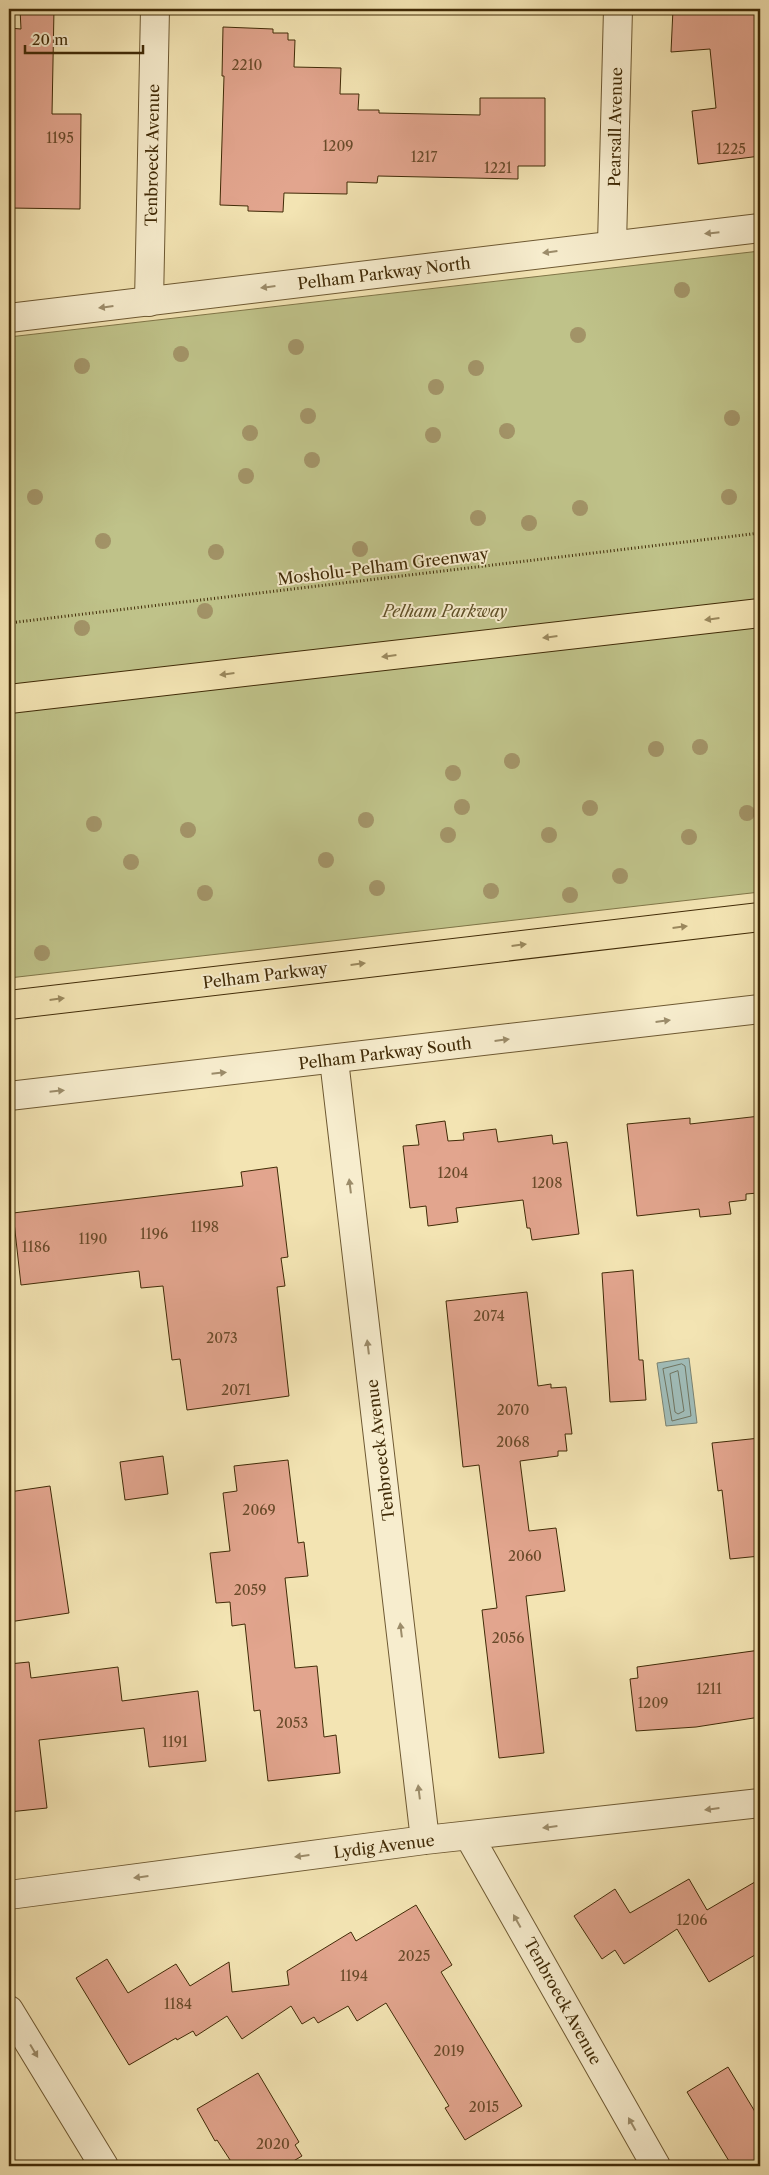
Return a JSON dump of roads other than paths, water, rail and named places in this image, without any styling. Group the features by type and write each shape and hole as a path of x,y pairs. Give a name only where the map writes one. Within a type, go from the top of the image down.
{"main road":[{"path":"9,699 760,613"},
{"name":"Pelham Parkway","path":"9,1005 760,917"}],"street":[{"name":"Tenbroeck Avenue","path":"149,302 155,9"},
{"name":"Pearsall Avenue","path":"612,244 618,9"},
{"name":"Pelham Parkway North","path":"9,318 612,244 760,228"},
{"name":"Pelham Parkway South","path":"9,1096 334,1060 760,1009"},
{"name":"Tenbroeck Avenue","path":"334,1060 425,1840"},
{"name":"Lydig Avenue","path":"9,1895 425,1840 760,1803"},
{"name":"Tenbroeck Avenue","path":"469,1836 656,2166"},
{"path":"9,2010 104,2166"}],"water":[{"path":"689,1358 697,1423 666,1426 657,1363"}]}
